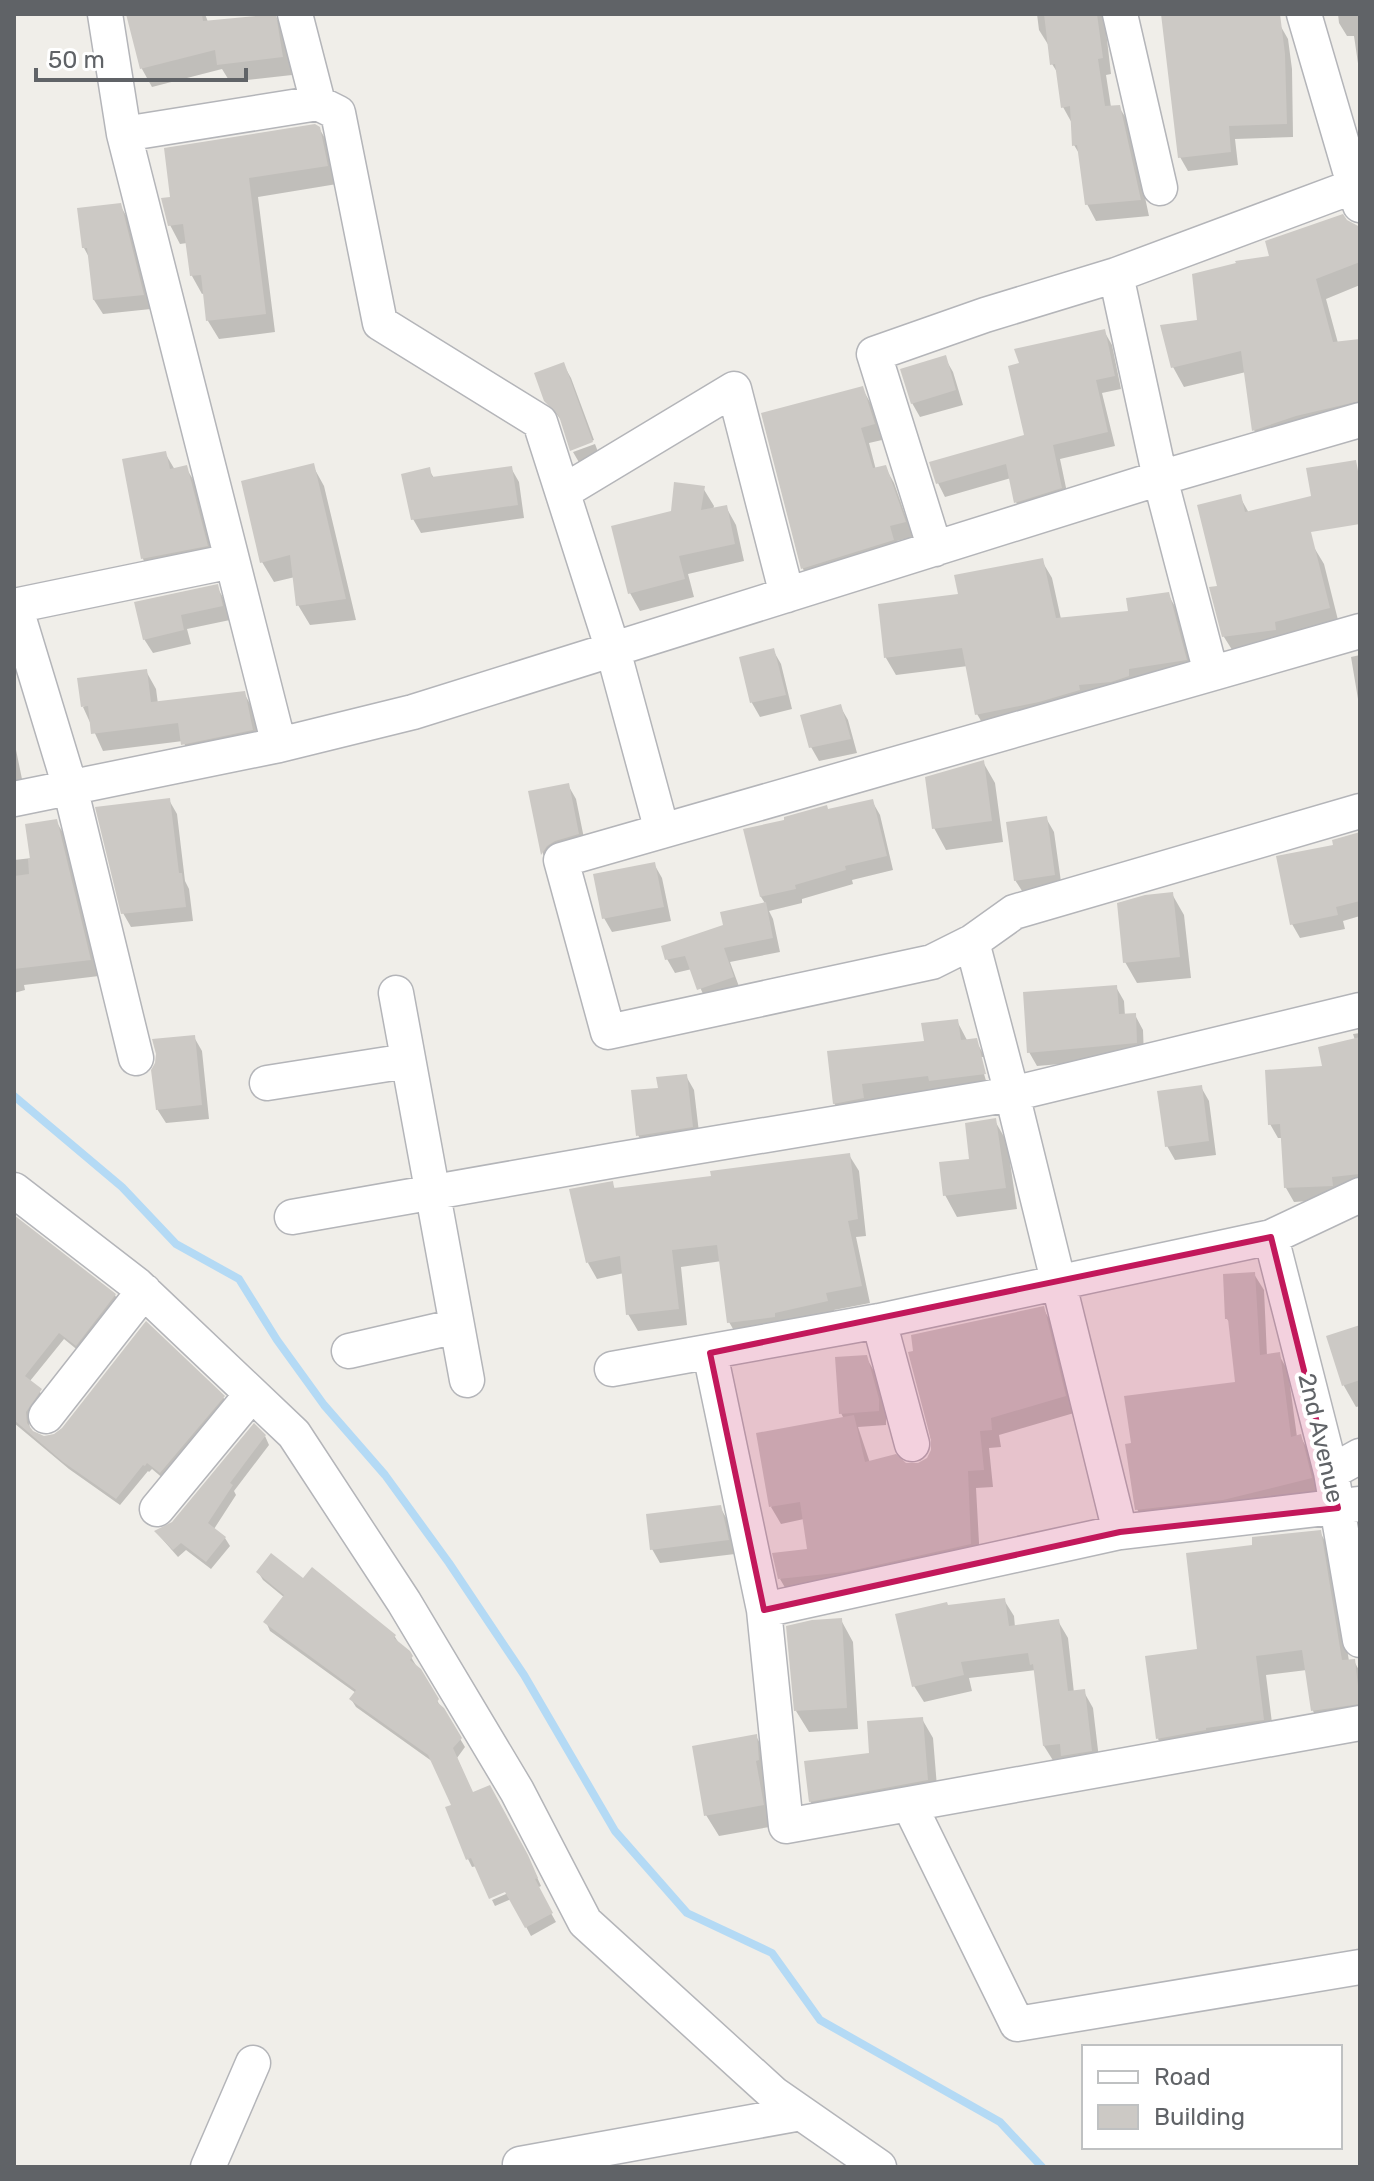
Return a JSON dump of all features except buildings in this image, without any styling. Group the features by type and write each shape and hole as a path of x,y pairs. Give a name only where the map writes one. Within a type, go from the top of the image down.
{"street":[{"path":"105,14 124,134 279,745"},
{"path":"295,14 318,103"},
{"path":"1120,14 1160,188"},
{"path":"935,549 874,354 1359,192 1304,14"},
{"path":"124,134 318,103 338,113 380,323 540,422 613,650 662,831"},
{"path":"1116,275 1160,478 1211,673"},
{"path":"563,492 734,389 787,595"},
{"path":"14,799 279,745 413,712 1160,478 1360,420"},
{"path":"136,1058 70,787 14,606 232,561"},
{"path":"1360,631 561,860 608,1032 932,962 972,942 1014,912 1360,811"},
{"path":"972,942 1120,1532"},
{"path":"396,993 467,1380"},
{"path":"292,1217 1012,1094 1360,1010"},
{"path":"267,1083 407,1061"},
{"path":"14,1190 144,1291 294,1434 404,1602 517,1791 585,1922 774,2094 879,2167"},
{"path":"612,1369 879,1321 1271,1237 1360,1195"},
{"name":"2nd Avenue","path":"1271,1237 1345,1464 1360,1640"},
{"path":"46,1416 144,1291"},
{"path":"879,1321 912,1444"},
{"path":"349,1351 457,1326"},
{"path":"710,1353 764,1610 786,1826 1360,1723"},
{"path":"157,1509 252,1394"},
{"path":"764,1610 1120,1532 1349,1506"},
{"path":"909,1804 1017,2024 1360,1967"},
{"path":"208,2167 253,2063"},
{"path":"520,2164 801,2113"}],"highlighted area":[{"path":"1271,1237 1338,1508 1120,1532 764,1610 710,1353"}],"waterway":[{"path":"14,1096 122,1187 176,1244 239,1279 277,1340 324,1405 385,1475 449,1563 524,1675 615,1831 687,1913 772,1953 820,2020 1000,2122 1042,2167"}]}
